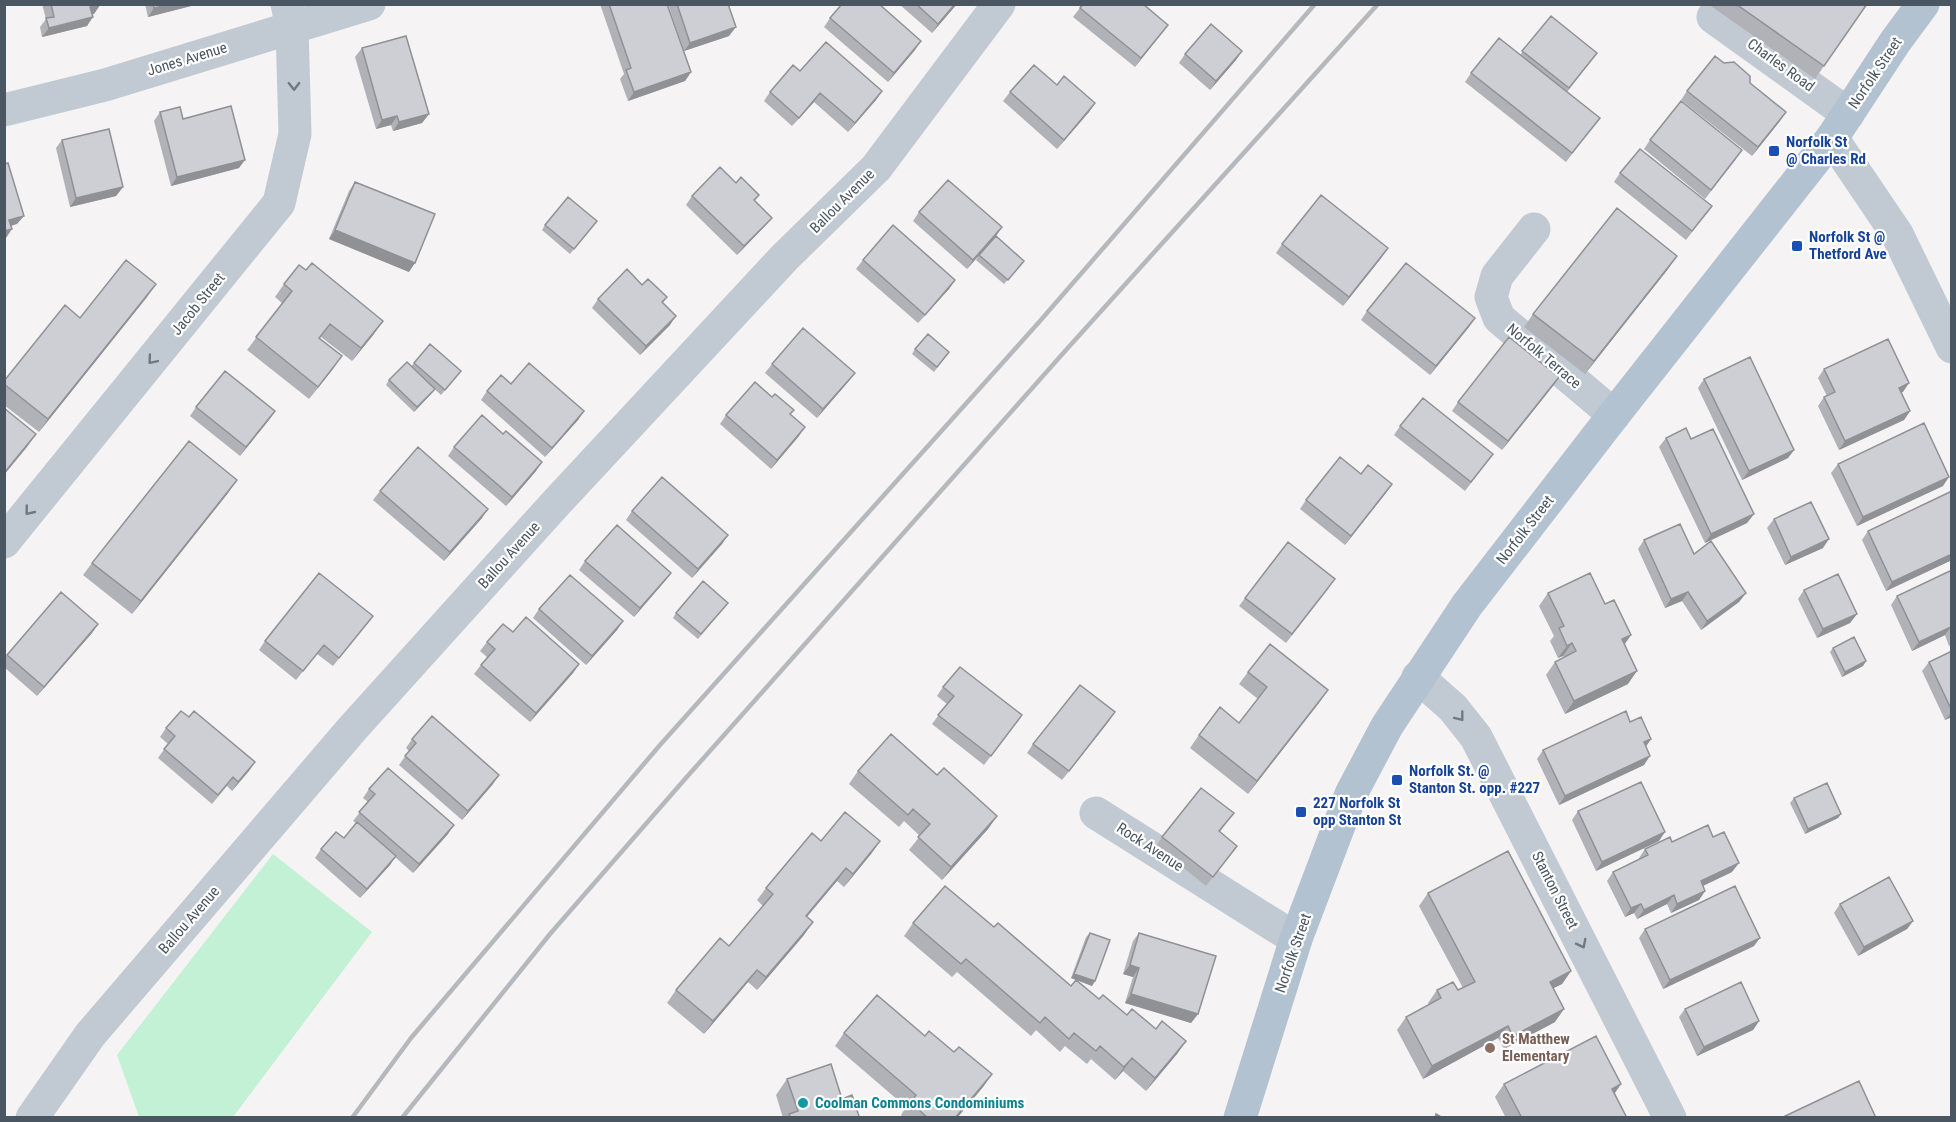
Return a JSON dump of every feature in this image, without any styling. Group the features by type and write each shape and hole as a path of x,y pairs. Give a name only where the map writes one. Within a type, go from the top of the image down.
{"main road":[{"name":"Norfolk Street","path":"1240,1118 1296,939 1351,794 1387,726 1467,605 1840,126 1923,4"}],"street":[{"name":"Jones Avenue","path":"4,110 105,84 290,16 369,4"},
{"name":"Ballou Avenue","path":"32,1118 90,1035 352,729 548,512 761,283 876,168 999,4"},
{"name":"Jacob Street","path":"4,542 279,203 295,135 290,16"},
{"name":"Charles Road","path":"1713,17 1840,126"},
{"path":"1840,126 1897,234 1952,347"},
{"name":"Norfolk Terrace","path":"1534,229 1497,276 1491,297 1499,318 1614,415"},
{"name":"Stanton Street","path":"1418,677 1454,708 1476,737 1670,1118"},
{"name":"Rock Avenue","path":"1096,813 1296,939"}],"green space":[{"path":"273,854 372,932 233,1117 139,1117 117,1055"}],"building":[{"path":"51,4 100,5 90,7 93,17 49,28 46,18 54,17"},
{"path":"153,4 170,4 154,8"},
{"path":"609,4 667,4 691,72 634,92 626,70 631,68"},
{"path":"677,4 728,4 736,27 690,43"},
{"path":"842,4 879,4 921,41 894,73 830,18"},
{"path":"916,4 955,4 938,24"},
{"path":"1083,4 1143,4 1168,25 1141,58 1080,8"},
{"path":"1736,4 1867,4 1824,66"},
{"path":"1551,16 1597,53 1569,88 1522,51"},
{"path":"1211,24 1242,51 1216,81 1185,54"},
{"path":"406,36 429,114 399,122 397,116 382,120 362,48"},
{"path":"1499,38 1600,118 1572,153 1471,73"},
{"path":"826,42 882,91 855,123 820,93 799,118 770,92 793,65 800,71"},
{"path":"1715,56 1724,63 1734,62 1750,76 1750,83 1786,112 1758,147 1687,91"},
{"path":"1034,65 1057,85 1064,76 1095,103 1064,140 1010,92"},
{"path":"1681,101 1742,150 1711,190 1650,140"},
{"path":"231,106 245,160 177,177 160,112 180,107 183,119"},
{"path":"109,129 123,187 76,198 62,140"},
{"path":"1640,149 1712,206 1692,231 1620,173"},
{"path":"8,163 24,216 9,220 12,229 4,231 4,164"},
{"path":"720,167 736,183 741,177 759,195 754,200 772,218 744,246 692,196"},
{"path":"948,180 1002,227 973,260 919,212"},
{"path":"355,182 435,214 415,263 335,230"},
{"path":"1321,195 1388,248 1349,297 1282,244"},
{"path":"568,197 597,221 574,249 545,225"},
{"path":"1617,208 1677,256 1594,361 1533,314"},
{"path":"893,225 955,280 925,315 863,260"},
{"path":"996,236 1024,261 1008,280 979,255"},
{"path":"126,260 156,284 48,419 4,384 4,381 65,305 80,318"},
{"path":"312,263 383,321 361,348 330,324 319,338 342,356 318,387 256,337 292,291 284,284 299,265 306,270"},
{"path":"1406,263 1475,318 1436,366 1367,311"},
{"path":"627,269 642,285 648,279 667,297 662,302 676,316 646,346 598,299"},
{"path":"803,328 855,373 823,409 772,364"},
{"path":"928,334 949,352 937,367 915,349"},
{"path":"1509,337 1559,377 1508,441 1458,402"},
{"path":"1888,339 1909,383 1899,388 1910,411 1845,441 1824,397 1835,392 1824,369"},
{"path":"430,344 461,371 445,390 414,363"},
{"path":"1750,357 1794,450 1749,471 1704,379"},
{"path":"407,362 435,389 417,407 389,380"},
{"path":"529,363 584,411 552,448 487,391 501,375 511,384"},
{"path":"225,371 275,411 246,447 196,407"},
{"path":"755,382 772,397 775,394 794,410 790,414 805,427 777,460 726,415"},
{"path":"1423,398 1493,454 1471,482 1400,426"},
{"path":"4,408 36,434 4,473"},
{"path":"482,415 503,434 506,431 542,462 512,497 454,447"},
{"path":"1924,423 1949,477 1863,517 1838,464"},
{"path":"1686,428 1691,439 1713,429 1754,514 1711,534 1666,438"},
{"path":"189,441 237,480 141,601 92,563"},
{"path":"418,447 488,509 450,552 380,491"},
{"path":"1340,457 1361,474 1368,465 1392,484 1351,536 1306,500"},
{"path":"662,477 728,535 698,569 632,511"},
{"path":"1952,491 1952,554 1892,582 1868,531"},
{"path":"1811,502 1829,539 1791,557 1774,519"},
{"path":"1680,524 1694,554 1711,541 1746,593 1707,621 1688,592 1671,599 1644,540"},
{"path":"617,525 671,573 640,608 585,561"},
{"path":"1288,542 1335,579 1292,634 1245,598"},
{"path":"1952,570 1952,628 1919,642 1897,596"},
{"path":"319,573 373,616 339,658 324,645 303,671 265,641"},
{"path":"1590,573 1605,604 1614,600 1631,635 1622,639 1637,671 1574,701 1555,662 1576,651 1572,643 1567,646 1559,628 1564,626 1548,593"},
{"path":"1838,574 1857,614 1823,629 1804,590"},
{"path":"570,575 623,621 592,656 539,609"},
{"path":"703,581 728,603 701,634 676,613"},
{"path":"61,592 98,624 44,687 7,655"},
{"path":"526,617 579,664 536,713 481,665 495,649 487,642 503,624 513,632"},
{"path":"1854,637 1866,661 1845,672 1833,648"},
{"path":"1270,644 1328,690 1257,781 1199,735 1220,707 1239,723 1267,687 1248,672"},
{"path":"1952,651 1952,711 1929,662"},
{"path":"960,667 1022,715 991,756 938,715 954,696 943,687"},
{"path":"1080,685 1115,712 1069,771 1033,744"},
{"path":"181,711 189,717 194,711 255,762 238,782 233,777 218,795 164,749 175,736 166,728"},
{"path":"1626,711 1630,722 1641,717 1651,739 1644,742 1650,756 1565,796 1543,750"},
{"path":"432,716 499,775 468,811 405,756 416,743 412,739"},
{"path":"891,734 937,775 944,768 997,816 951,867 918,837 930,824 913,809 908,815 858,771"},
{"path":"388,768 454,825 419,864 359,812 375,794 369,789"},
{"path":"1641,782 1665,832 1602,862 1578,811"},
{"path":"1827,783 1841,814 1808,829 1794,798"},
{"path":"1201,788 1234,813 1219,831 1237,846 1213,877 1162,837"},
{"path":"845,812 880,841 853,874 846,868 806,916 813,922 766,977 757,970 713,1021 676,990 720,938 729,946 773,894 766,888 812,833 821,841"},
{"path":"357,822 396,856 367,889 321,849 336,832 344,838"},
{"path":"1708,825 1713,837 1724,832 1739,863 1701,881 1705,891 1677,904 1674,895 1644,910 1641,904 1631,908 1613,872 1648,855 1645,849 1670,837 1672,842"},
{"path":"1508,851 1571,971 1550,982 1564,1009 1513,1036 1508,1026 1432,1066 1406,1017 1441,998 1437,990 1453,982 1458,990 1475,982 1428,893"},
{"path":"1889,877 1913,921 1864,947 1840,904"},
{"path":"945,886 994,927 998,923 1071,986 1076,980 1099,999 1103,995 1127,1015 1132,1009 1156,1029 1162,1021 1186,1041 1155,1078 1132,1058 1124,1067 1100,1046 1096,1051 1074,1033 1069,1039 1045,1017 1040,1023 966,959 961,964 913,923"},
{"path":"1735,886 1760,938 1670,980 1645,929"},
{"path":"1090,933 1110,940 1095,981 1074,974"},
{"path":"1139,933 1216,956 1198,1014 1131,994 1139,968 1130,965"},
{"path":"1741,982 1759,1021 1704,1047 1685,1009"},
{"path":"877,995 925,1036 929,1031 954,1052 959,1047 992,1074 955,1118 928,1118 910,1102 916,1095 844,1033"},
{"path":"1596,1036 1621,1084 1612,1089 1627,1118 1522,1118 1504,1084"},
{"path":"831,1064 842,1099 852,1095 859,1116 855,1118 791,1118 789,1114 798,1111 787,1079"},
{"path":"1859,1081 1876,1118 1781,1118"}],"railway":[{"path":"352,1118 411,1038 660,745 1040,321 1315,4"},
{"path":"402,1118 550,934 685,779 1066,350 1378,4"}],"place":[{"name":"Norfolk St @ Charles Rd","path":"1774,151"},
{"name":"Norfolk St @ Thetford Ave","path":"1797,246"},
{"name":"Norfolk St. @ Stanton St. opp. #227","path":"1397,780"},
{"name":"227 Norfolk St opp Stanton St","path":"1301,812"},
{"name":"St Matthew Elementary","path":"1490,1048"},
{"name":"Coolman Commons Condominiums","path":"803,1103"}]}
